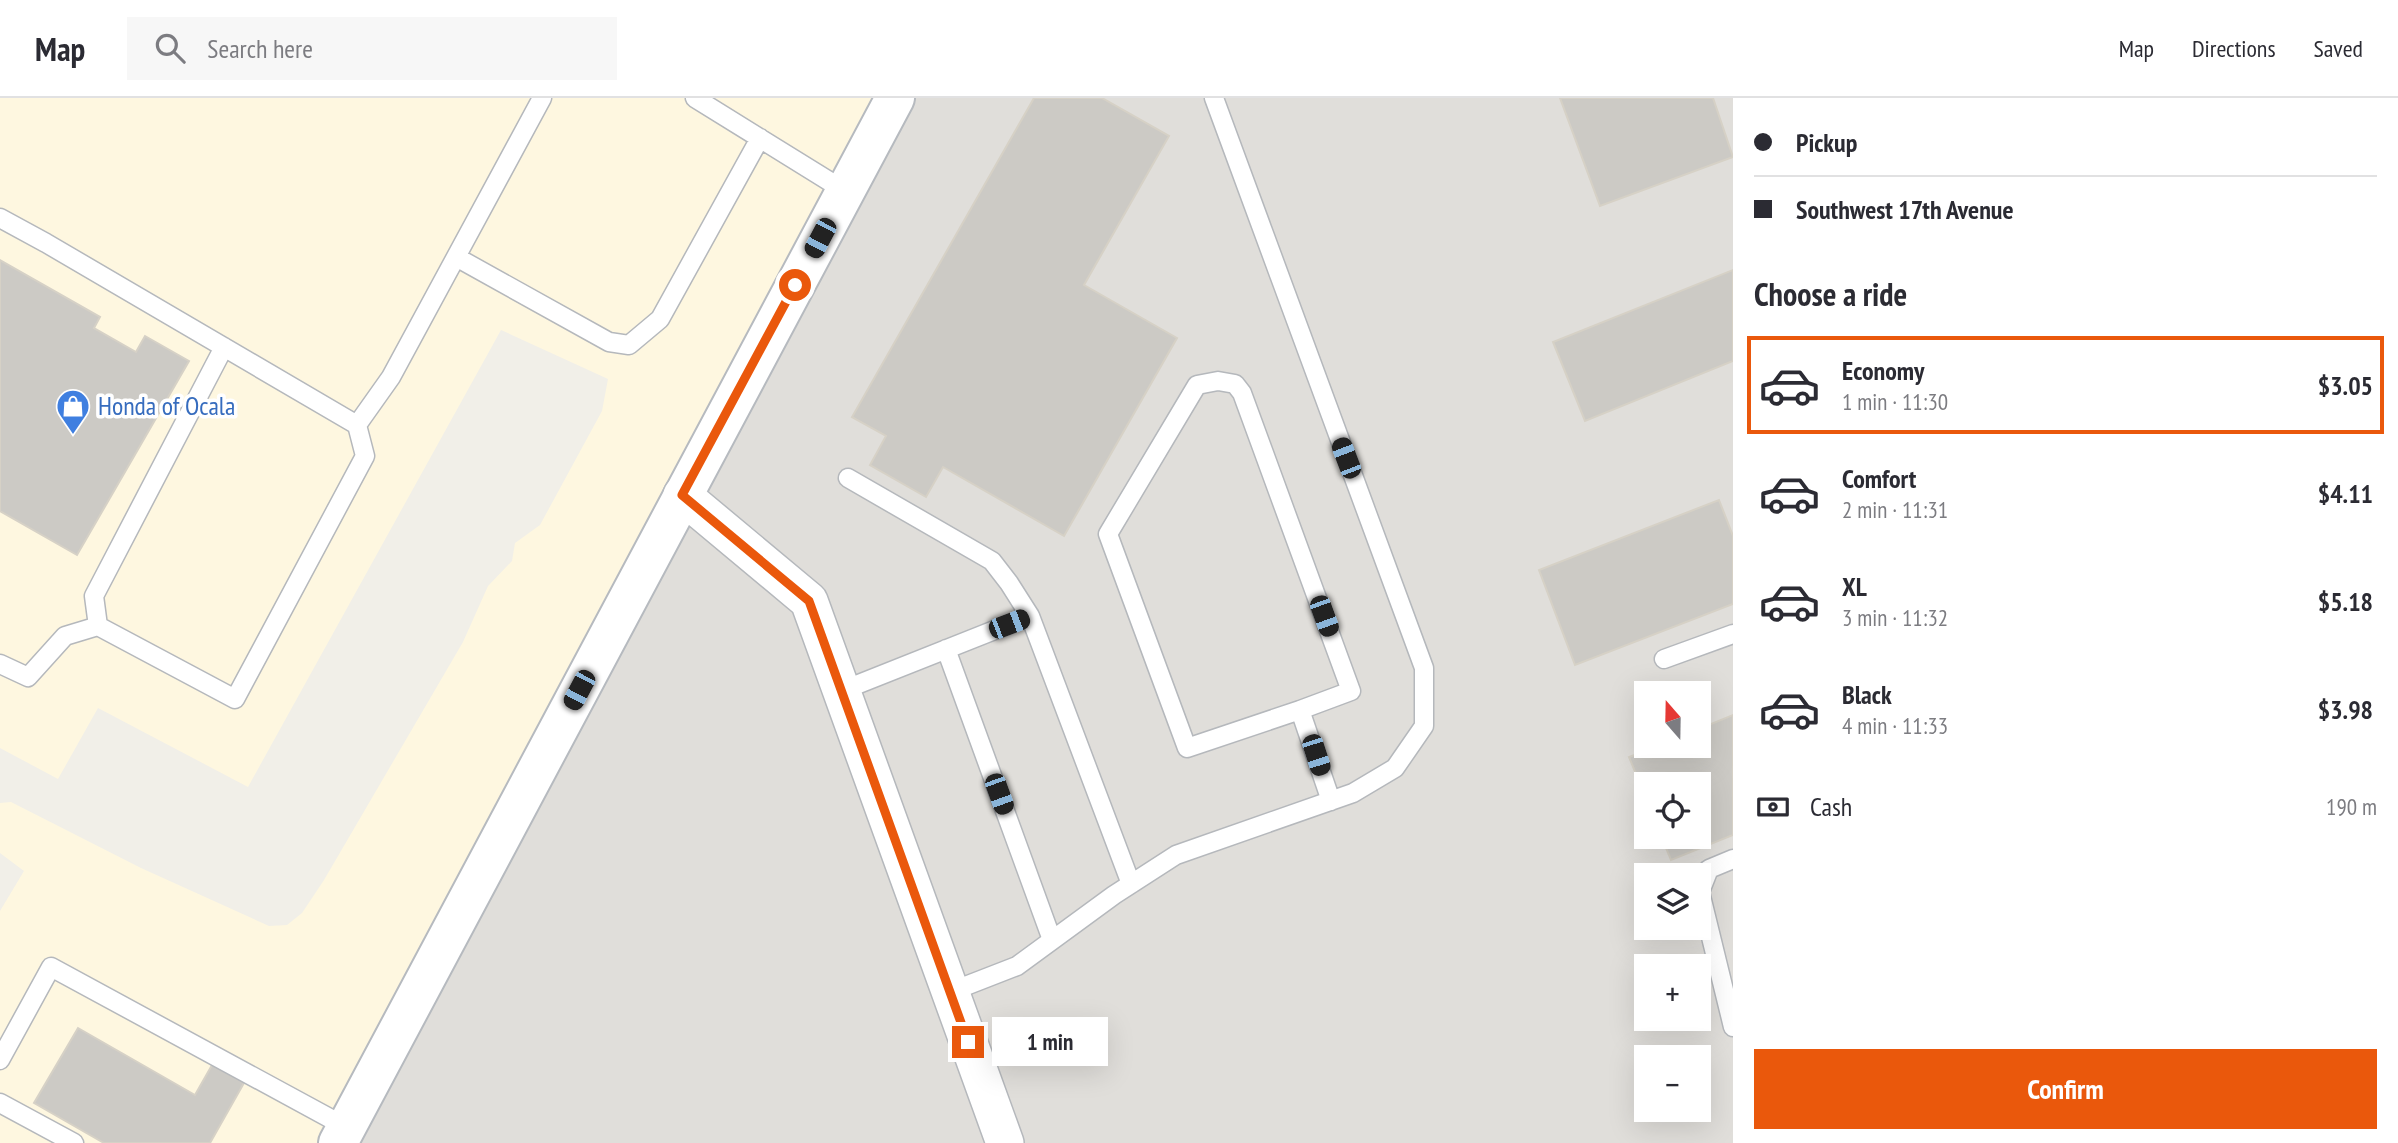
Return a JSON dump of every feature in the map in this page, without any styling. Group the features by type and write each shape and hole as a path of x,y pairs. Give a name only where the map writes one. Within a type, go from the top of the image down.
{"main road":[{"path":"342,1135 895,98"}],"street":[{"path":"682,495 809,601 1005,1143"}],"lane":[{"path":"357,425 391,377 542,98"},
{"path":"695,98 845,191"},
{"path":"950,992 1017,966 1131,884 1177,855 1353,793 1395,768 1424,726 1424,668 1214,98"},
{"path":"457,257 609,342 629,345 660,319 760,138"},
{"path":"0,218 357,425 365,456 235,699 99,626 65,636 28,677 0,664"},
{"path":"99,626 94,596 224,347"},
{"path":"1218,381 1235,384 1242,393 1351,691 1300,710 1187,748 1108,534 1197,385 1218,381"},
{"path":"848,478 992,561 1009,583 1030,616 1131,884"},
{"path":"841,691 1030,616"},
{"path":"1664,659 1733,634"},
{"path":"946,649 1052,940"},
{"path":"1300,710 1331,801"},
{"path":"1733,859 1709,869 1700,892 1733,1027"},
{"path":"0,1060 51,967 342,1135"},
{"path":"0,1103 74,1143"}],"shaded area":[{"path":"0,98 876,98 319,1143 0,1143 0,911 24,871 0,853 0,803 11,802 141,868 269,926 287,925 302,913 324,880 463,642 488,586 512,561 515,543 540,525 602,411 608,379 501,330 248,787 98,708 58,779 0,748"},
{"path":"914,98 1733,98 1733,1143 357,1143"}],"building":[{"path":"1034,98 1102,98 1169,136 1084,285 1177,338 1064,536 943,467 926,497 870,465 886,436 852,417"},
{"path":"1560,98 1713,98 1733,157 1600,206"},
{"name":"Honda of Ocala","path":"0,260 100,317 94,328 136,352 145,336 189,361 77,555 0,511"},
{"path":"1733,270 1733,361 1585,421 1553,342"},
{"path":"1719,500 1733,536 1733,604 1575,665 1539,570"},
{"path":"1733,715 1733,835 1711,844 1711,772 1635,772 1629,757 1712,758 1712,724"},
{"path":"1666,849 1698,849 1671,860"},
{"path":"78,1028 195,1095 212,1065 244,1083 210,1143 104,1143 34,1103"}],"place":[{"name":"Honda of Ocala","path":"73,436"}],"route":[{"path":"795,285 682,495 809,601 968,1042"}]}
